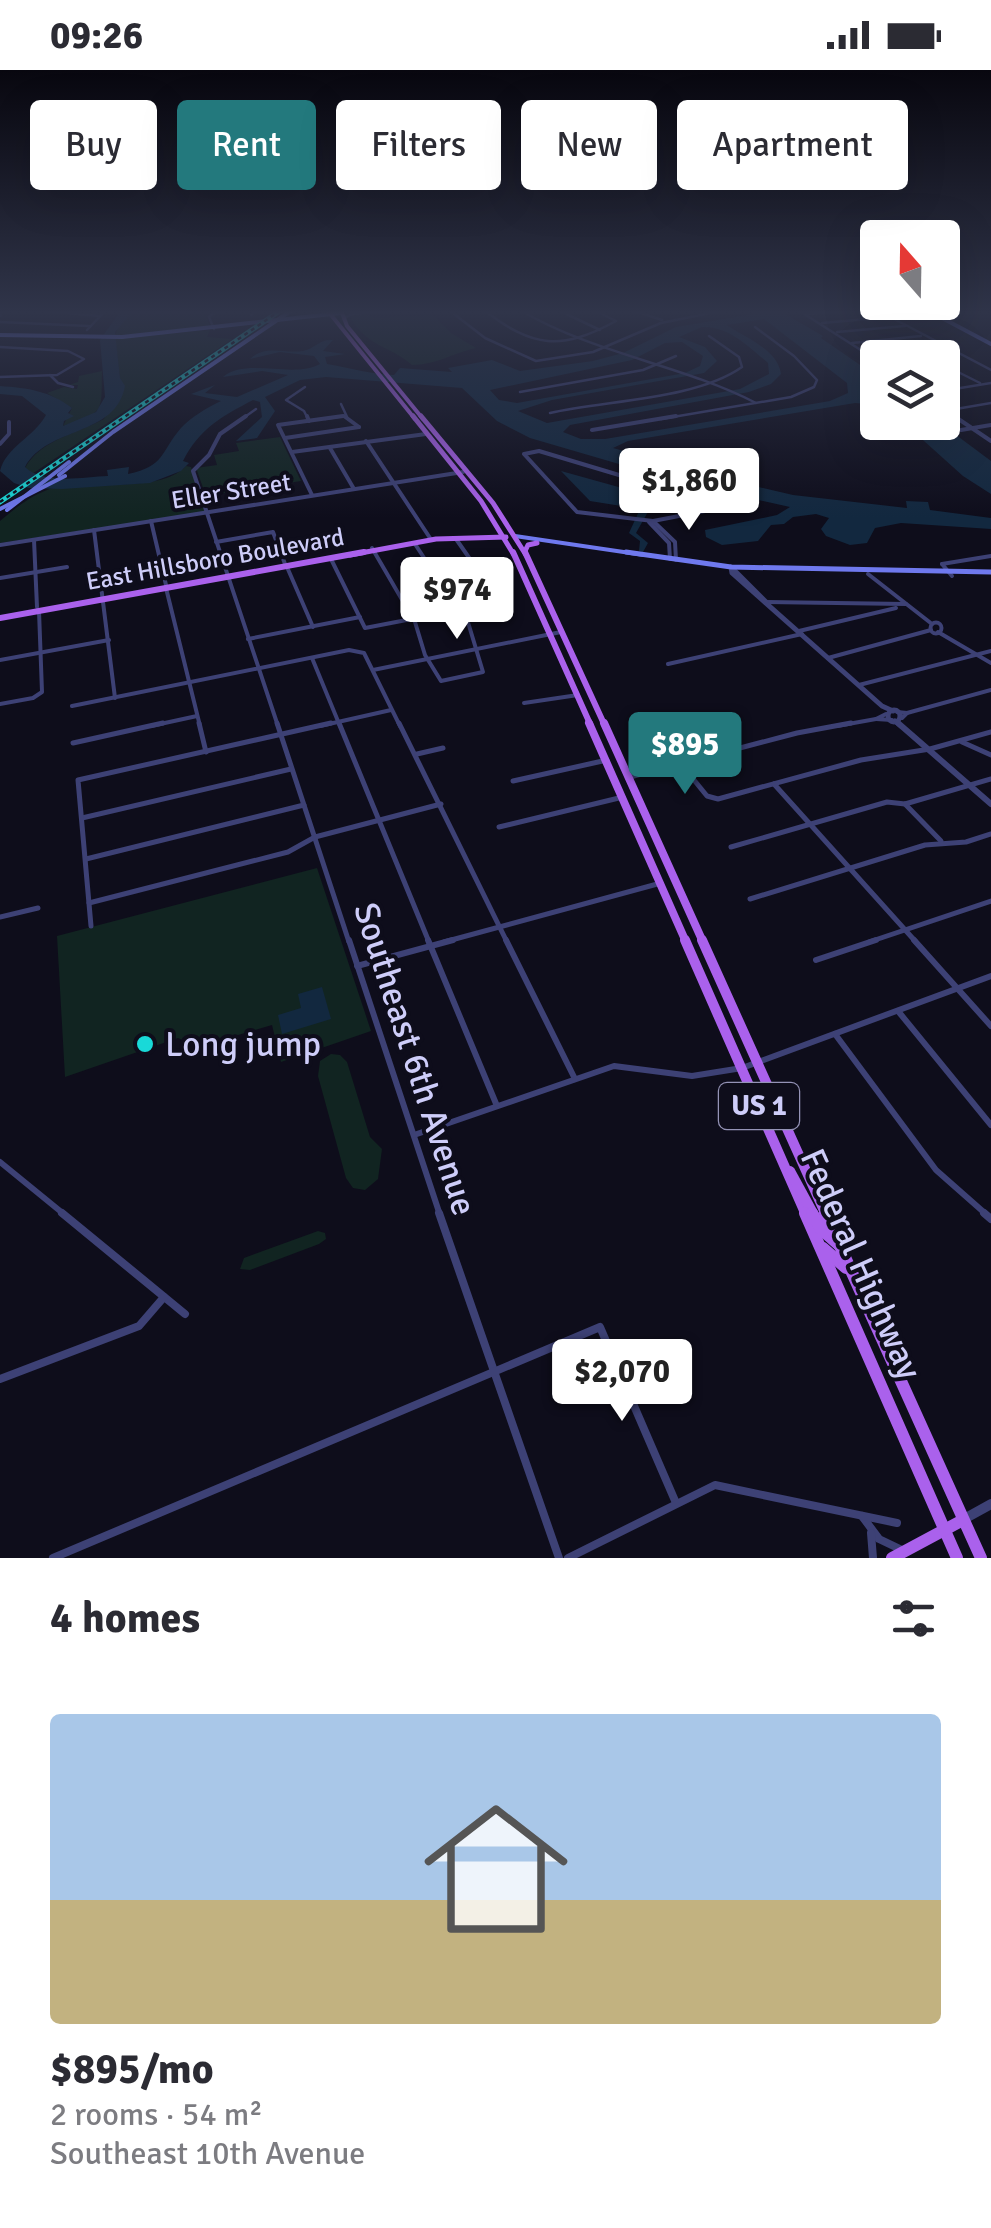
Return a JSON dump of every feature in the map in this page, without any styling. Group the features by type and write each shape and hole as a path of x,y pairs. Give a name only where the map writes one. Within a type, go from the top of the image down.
{"main road":[{"path":"2,510 62,476 192,379"},
{"name":"US 1","path":"382,379 458,472"},
{"name":"US 1","path":"391,379 517,539"},
{"path":"412,415 424,418"},
{"path":"432,441 444,444"},
{"path":"2,510 96,448"},
{"name":"Federal Highway","path":"458,472 506,538 550,632 957,1558"},
{"name":"East Hillsboro Boulevard","path":"305,562 455,537 596,548 732,570 951,574"},
{"name":"East Hillsboro Boulevard","path":"0,616 433,538"},
{"name":"Federal Highway","path":"517,539 981,1558"},
{"name":"East Hillsboro Boulevard","path":"517,539 608,548 732,570 882,575 991,573"},
{"path":"525,551 528,545 537,543"},
{"path":"659,560 673,559"},
{"path":"573,684 588,693"},
{"path":"578,695 593,703"},
{"path":"608,763 627,778"},
{"path":"616,783 634,793"},
{"path":"649,857 669,871"},
{"path":"661,883 682,900"},
{"path":"786,1169 794,1174 821,1229 839,1245"},
{"path":"821,1248 836,1256 854,1279"},
{"path":"898,1555 963,1520"}],"street":[{"path":"54,379 73,387"},
{"path":"520,392 586,379"},
{"path":"708,379 756,403"},
{"path":"550,412 722,379"},
{"path":"592,430 801,394 812,389 816,379"},
{"path":"973,379 982,384"},
{"path":"960,388 991,383"},
{"path":"305,387 286,400 304,410 310,421"},
{"path":"960,408 991,403"},
{"path":"285,438 360,427 344,416 341,404"},
{"name":"Southeast 6th Avenue","path":"256,409 220,434 209,455 194,467 491,1369 559,1558"},
{"path":"312,496 278,425 344,416"},
{"path":"960,420 991,442"},
{"path":"0,444 10,430 9,422"},
{"path":"962,430 991,425"},
{"path":"0,430 10,430"},
{"path":"332,432 340,445"},
{"path":"292,452 426,434"},
{"path":"366,441 433,538"},
{"path":"330,447 354,489"},
{"path":"658,488 539,451 524,454 577,512 647,520 731,506"},
{"name":"Eller Street","path":"0,545 467,471"},
{"path":"647,520 674,546 673,559"},
{"path":"151,521 206,752"},
{"path":"94,530 116,698"},
{"path":"216,542 272,532 313,627"},
{"path":"331,559 366,628 500,602 455,537"},
{"path":"0,704 40,695 34,540"},
{"path":"373,550 441,681 484,672 461,610 415,544"},
{"path":"951,574 942,564 991,556"},
{"path":"0,578 66,567"},
{"path":"732,570 991,804"},
{"path":"865,573 936,629 991,663"},
{"path":"882,575 882,585"},
{"path":"766,602 896,608"},
{"path":"668,664 906,604"},
{"path":"248,639 360,617"},
{"path":"828,658 936,629"},
{"path":"374,670 560,630"},
{"path":"0,660 109,640"},
{"path":"859,685 991,651"},
{"path":"72,706 312,658 364,652 575,1079"},
{"path":"312,658 497,1106"},
{"path":"627,778 796,733 895,716 991,690"},
{"path":"524,703 578,695"},
{"path":"91,926 78,780 393,710"},
{"path":"74,743 197,716"},
{"path":"681,764 712,799 861,760 930,750 991,732"},
{"path":"959,741 991,755"},
{"path":"417,754 443,748"},
{"path":"513,781 608,763"},
{"path":"82,818 292,769"},
{"path":"731,847 888,802 905,804 991,779"},
{"path":"774,784 991,1026"},
{"path":"499,826 623,797"},
{"path":"89,903 288,852 315,837 441,804"},
{"path":"905,804 943,843"},
{"path":"86,858 304,805"},
{"path":"750,900 943,843 966,842 991,834"},
{"path":"357,966 661,883"},
{"path":"816,960 991,901"},
{"path":"0,917 38,908"},
{"path":"414,1135 622,1065 692,1076 742,1068 991,976"},
{"path":"898,1011 991,1125"},
{"path":"834,1034 936,1170 991,1219"},
{"path":"0,1162 185,1314"},
{"path":"0,1379 140,1326 164,1297"},
{"path":"54,1558 491,1369 600,1328 676,1503"},
{"path":"568,1558 715,1486 897,1523"},
{"path":"963,1520 991,1504"},
{"path":"862,1516 870,1530 898,1555"},
{"path":"870,1530 873,1558"}],"green space":[{"path":"102,379 101,403 94,413 63,426 72,408 47,393 64,387 77,389 78,385 69,385"},
{"path":"119,379 172,379 32,474 25,468 40,450 104,419"},
{"path":"280,437 301,481 206,496 196,468 217,465 214,455 239,451 236,443"},
{"path":"191,467 206,512 0,543 0,521 47,490 158,481"},
{"path":"317,868 371,1031 281,1062 272,1025 238,1035 233,1046 211,1052 178,1038 65,1077 57,936"},
{"path":"331,1054 340,1055 347,1062 370,1137 382,1149 378,1179 365,1190 353,1188 346,1178 318,1076 320,1061"},
{"path":"318,1231 325,1233 326,1239 319,1244 250,1270 240,1269 244,1258"}],"water":[{"path":"103,379 121,379 125,386 109,414 49,444 25,467 42,476 64,479 108,476 107,470 129,467 128,474 140,471 161,457 185,424 221,401 191,394 215,385 205,393 237,397 278,379 305,379 265,397 275,411 257,438 236,441 262,417 260,402 253,400 212,424 183,461 189,463 181,471 150,483 29,488 14,483 0,471 14,449 46,415 22,396 0,394 0,386 38,391 64,402 72,408 68,413 74,416 64,421 63,426 96,412 105,397"},
{"path":"356,379 540,379 490,390 499,400 517,403 668,379 552,400 518,411 547,423 740,389 758,379 776,379 749,392 570,425 563,432 581,439 605,439 830,401 848,393 842,379 860,379 860,403 628,441 613,448 700,472 744,479 754,486 793,495 907,508 906,501 928,502 930,510 991,518 991,529 901,523 875,528 867,543 850,545 826,536 821,529 829,518 816,514 771,525 758,541 722,545 706,537 705,530 777,515 790,507 731,494 649,510 636,533 648,543 643,552 639,551 640,541 629,533 640,509 590,501 561,471 658,498 698,492 701,488 530,438 497,421 462,388"},
{"path":"960,438 991,461 991,494 963,476 923,440"},
{"path":"322,987 331,1019 282,1034 278,1015 301,1008 298,994"}],"railway":[{"path":"0,502 179,379"}],"place":[{"name":"Long jump","path":"145,1044"}]}
